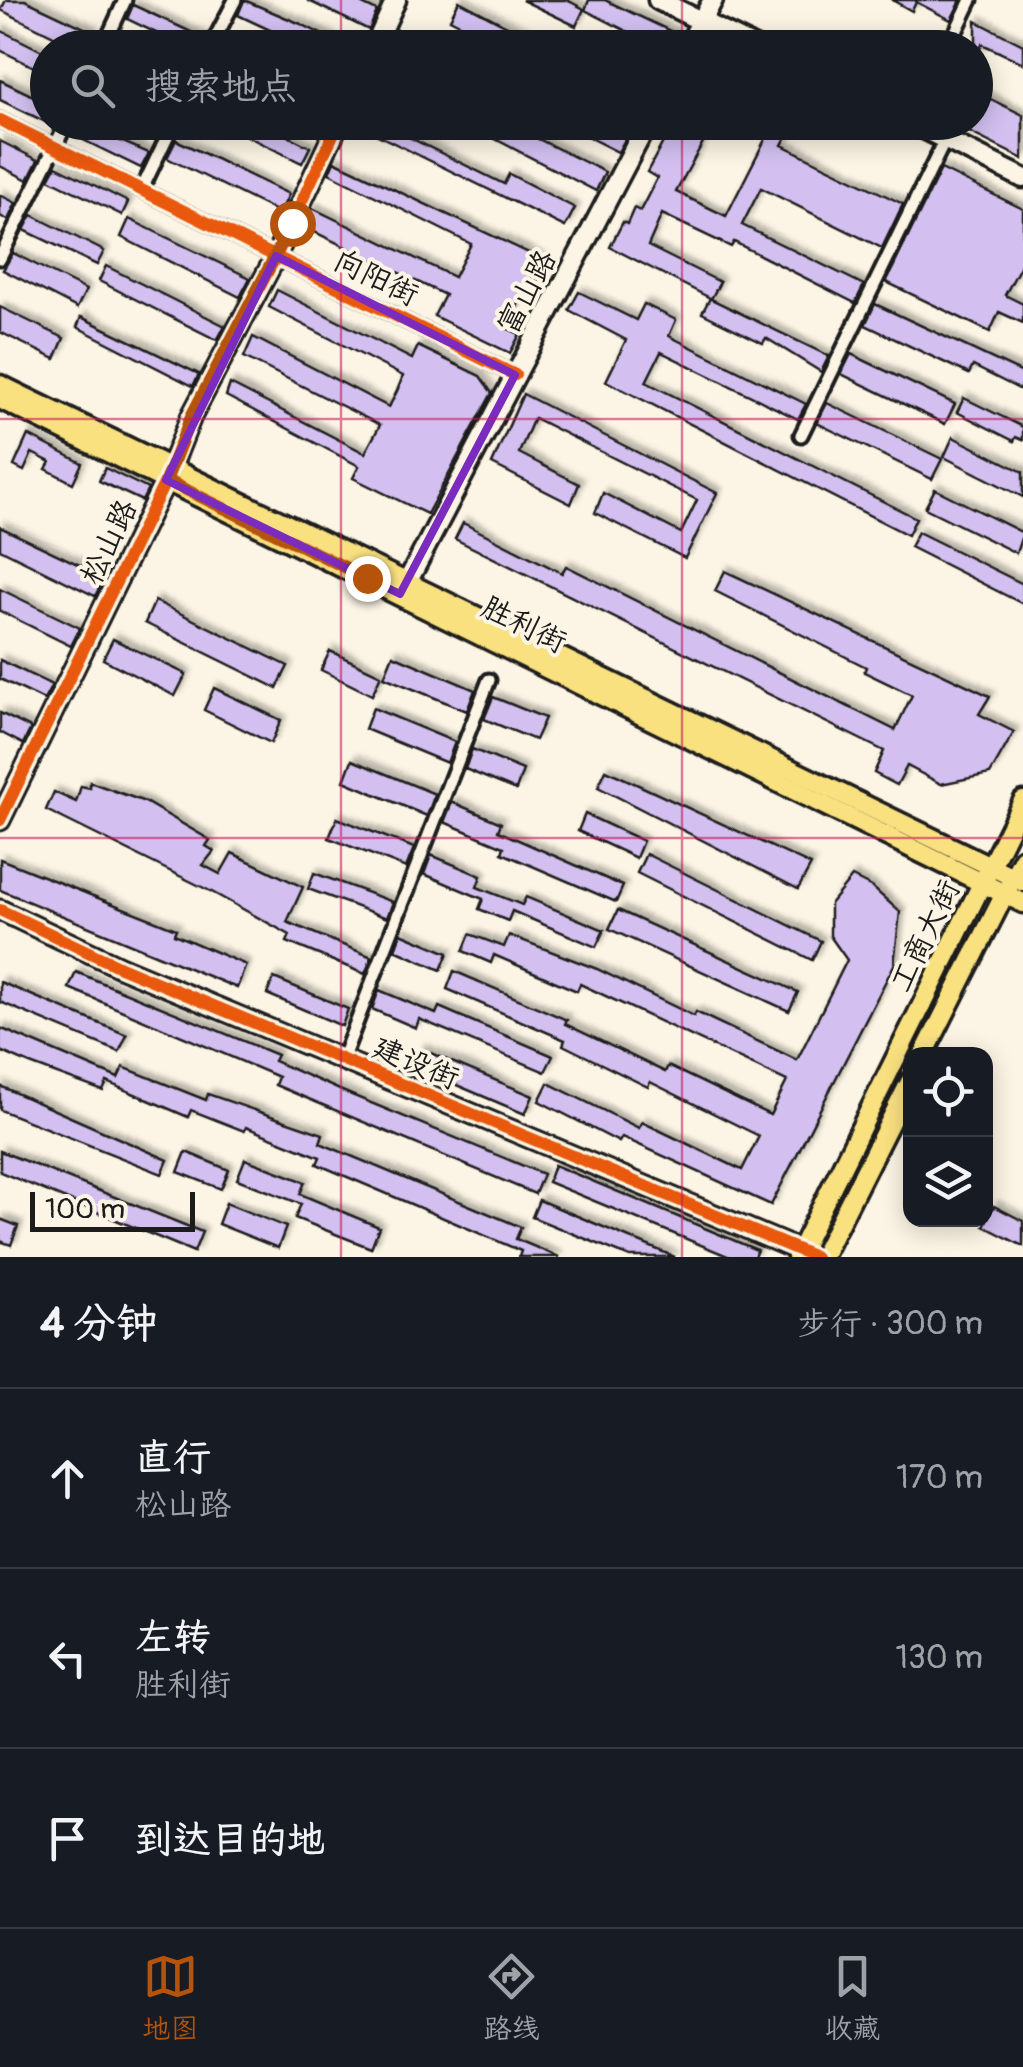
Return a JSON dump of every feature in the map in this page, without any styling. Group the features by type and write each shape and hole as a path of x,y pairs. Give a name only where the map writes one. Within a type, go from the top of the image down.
{"main road":[{"name":"胜利街","path":"0,385 169,474 1014,885 1023,903"},
{"name":"胜利街","path":"0,400 169,474"},
{"name":"工商大街","path":"809,1255 1023,801"},
{"name":"工商大街","path":"928,1047 1014,885 1023,858"},
{"path":"809,1255 903,1094"}],"street":[{"path":"111,30 125,0"},
{"path":"220,30 236,0"},
{"path":"382,30 396,0"},
{"path":"658,0 719,30"},
{"path":"697,30 713,0"},
{"path":"957,30 972,0"},
{"name":"向阳街","path":"0,120 30,134"},
{"name":"向阳街","path":"42,140 515,375"},
{"path":"0,258 58,140"},
{"path":"142,189 165,140"},
{"name":"松山路","path":"0,820 169,474 191,417 276,256 331,140"},
{"name":"富山路","path":"403,588 639,140"},
{"path":"801,436 945,140 1023,178"},
{"path":"342,1060 489,680"},
{"name":"建设街","path":"0,910 120,967 809,1255"}],"highlighted area":[{"path":"276,256 515,375 400,594 166,480"}],"building":[{"path":"6,0 25,0 89,30 42,30 1,10"},
{"path":"244,0 313,30 270,30 238,15"},
{"path":"307,0 354,0 377,11 369,30"},
{"path":"522,0 567,0 584,9 576,26"},
{"path":"589,0 605,0 668,30 624,30 585,10"},
{"path":"892,0 961,0 951,20 916,2 912,11"},
{"path":"459,1 516,30 471,30 450,19"},
{"path":"133,5 187,30 150,30 127,19"},
{"path":"976,21 1023,45 1023,63 993,49 993,30 976,30"},
{"path":"0,30 30,45 30,65 0,50"},
{"path":"0,80 30,94 30,114 0,100"},
{"path":"993,100 1023,115 1023,159 985,140 993,140"},
{"path":"83,140 118,140 149,153 141,168"},
{"path":"176,140 289,194 280,213 167,158"},
{"path":"255,140 296,140 310,147 302,163"},
{"path":"388,140 415,140 504,184 509,174 575,208 565,227"},
{"path":"497,140 540,140 605,172 596,191"},
{"path":"594,140 625,140 618,152"},
{"path":"664,140 704,140 676,192 726,216 765,140 785,140 782,145 903,204 882,248 761,188 742,225 864,285 855,303 734,242 731,247 662,214 648,246 720,282 711,299 829,356 821,372 766,338 763,343 702,313 710,298 610,247 634,208 640,211 657,178 647,172"},
{"path":"0,141 38,160 28,180 0,166"},
{"path":"334,161 548,262 538,281 532,278 506,328 520,334 510,353 434,316 445,295 304,227 312,208 454,277 471,244 329,173"},
{"path":"56,166 128,202 122,215 49,179"},
{"path":"941,169 1023,209 1023,261 1005,295 1023,304 1023,323 999,312 990,332 886,282"},
{"path":"0,195 16,203 8,220 0,216"},
{"path":"32,215 104,251 97,265 24,230"},
{"path":"129,219 250,278 240,297 121,237"},
{"path":"13,253 86,290 77,308 3,270"},
{"path":"106,266 225,326 217,340 99,281"},
{"path":"277,290 412,359 418,346 480,376 492,393 427,514 353,478 359,466 226,396 230,384 365,453 380,425 244,357 253,337 389,407 397,391 403,376 269,307"},
{"path":"579,292 636,320 644,304 676,320 669,336 806,404 798,419 661,352 646,382 916,518 908,535 606,381 626,340 569,310"},
{"path":"875,304 1023,373 1023,391 973,366 969,374 865,325"},
{"path":"0,307 64,338 55,359 0,332"},
{"path":"81,317 199,374 193,386 77,327"},
{"path":"851,354 955,404 945,424 841,374"},
{"path":"523,394 717,493 685,558 595,513 603,493 681,533 697,500 534,418 519,453 579,484 571,504 492,464"},
{"path":"964,398 1023,427 1023,440 1016,437 1014,441 957,412"},
{"path":"827,403 942,459 932,479 817,423"},
{"path":"28,435 82,463 73,483 46,469 50,462 32,453 24,471 14,466"},
{"path":"953,437 1023,472 1023,497 944,457"},
{"path":"105,468 148,489 142,501 99,481"},
{"path":"935,489 1023,533 1016,553 925,508"},
{"path":"463,523 562,573 566,566 895,730 912,695 864,672 866,667 715,591 725,571 990,696 979,714 1014,732 990,774 941,784 907,766 897,785 874,773 884,751 455,539"},
{"path":"0,527 105,577 95,596 0,549"},
{"path":"918,532 1023,584 1023,604 910,547"},
{"path":"0,589 80,628 71,646 0,611"},
{"path":"155,601 288,666 277,688 145,623"},
{"path":"113,639 186,674 175,696 103,659"},
{"path":"330,651 381,675 372,695 321,670"},
{"path":"393,655 475,690 467,711 384,677"},
{"path":"0,660 52,685 44,700 0,679"},
{"path":"214,688 281,720 271,743 204,710"},
{"path":"493,697 545,718 535,740 484,719"},
{"path":"373,708 455,742 447,763 365,729"},
{"path":"0,713 31,728 23,744 0,732"},
{"path":"472,749 523,770 516,790 465,769"},
{"path":"352,760 435,794 427,816 344,781"},
{"path":"606,770 811,865 798,889 598,787"},
{"path":"90,782 145,802 210,840 206,846 214,851 203,865 220,874 232,853 303,887 287,922 372,957 365,974 287,942 290,935 210,891 46,810 54,792 76,802 81,786 90,788"},
{"path":"452,802 501,823 498,831 623,886 616,902 502,853 504,847 444,822"},
{"path":"585,814 643,841 636,858 578,831"},
{"path":"337,818 414,848 406,868 329,838"},
{"path":"646,854 821,941 812,960 637,873"},
{"path":"431,855 481,876 477,887 522,905 526,897 604,930 596,947 512,911 508,921 479,909 483,899 424,874"},
{"path":"0,859 176,929 174,934 246,965 237,988 0,890"},
{"path":"314,873 393,902 387,918 308,889"},
{"path":"852,877 872,887 900,912 894,965 771,1205 622,1137 619,1142 539,1101 548,1083 639,1128 642,1122 742,1170 759,1136 650,1082 648,1087 563,1045 565,1040 447,989 454,971 567,1020 565,1024 665,1072 668,1066 770,1115 787,1081 580,984 577,991 494,955 491,963 463,951 470,934 504,947 509,935 597,969 797,1060 847,960 830,936 830,904"},
{"path":"618,910 798,992 789,1011 609,929"},
{"path":"401,933 448,953 441,970 395,950"},
{"path":"76,972 277,1055 274,1061 342,1091 543,1174 535,1194 275,1085 278,1077 69,988"},
{"path":"274,978 348,1009 342,1026 267,994"},
{"path":"0,982 127,1035 119,1052 0,1002"},
{"path":"379,990 436,1014 439,1007 553,1056 545,1072 419,1019 416,1028 372,1009"},
{"path":"0,1028 118,1078 123,1067 206,1100 208,1094 323,1134 320,1143 521,1227 516,1239 559,1257 519,1257 521,1251 317,1164 320,1157 246,1127 244,1131 191,1110 188,1117 107,1082 103,1091 30,1064 0,1051"},
{"path":"421,1049 533,1096 525,1114 414,1067"},
{"path":"0,1086 168,1160 162,1174 0,1110"},
{"path":"0,1151 202,1232 194,1252 0,1172"},
{"path":"186,1152 229,1170 221,1189 178,1172"},
{"path":"245,1159 305,1182 300,1194 379,1227 371,1248 295,1218 301,1204 237,1179"},
{"path":"554,1165 757,1250 754,1257 730,1257 548,1182"},
{"path":"539,1200 675,1257 630,1257 532,1217"},
{"path":"226,1203 286,1227 278,1248 218,1224"},
{"path":"993,1208 1023,1221 1023,1246 986,1227 993,1227"},
{"path":"0,1219 18,1226 11,1245 0,1241"}],"cycle path":[{"path":"0,120 30,135"},
{"path":"40,140 515,375"},
{"path":"0,820 166,480 191,417 276,256 331,140"},
{"path":"0,910 120,967 815,1257"}],"route":[{"path":"292,223 191,417 166,480 367,578"}]}
